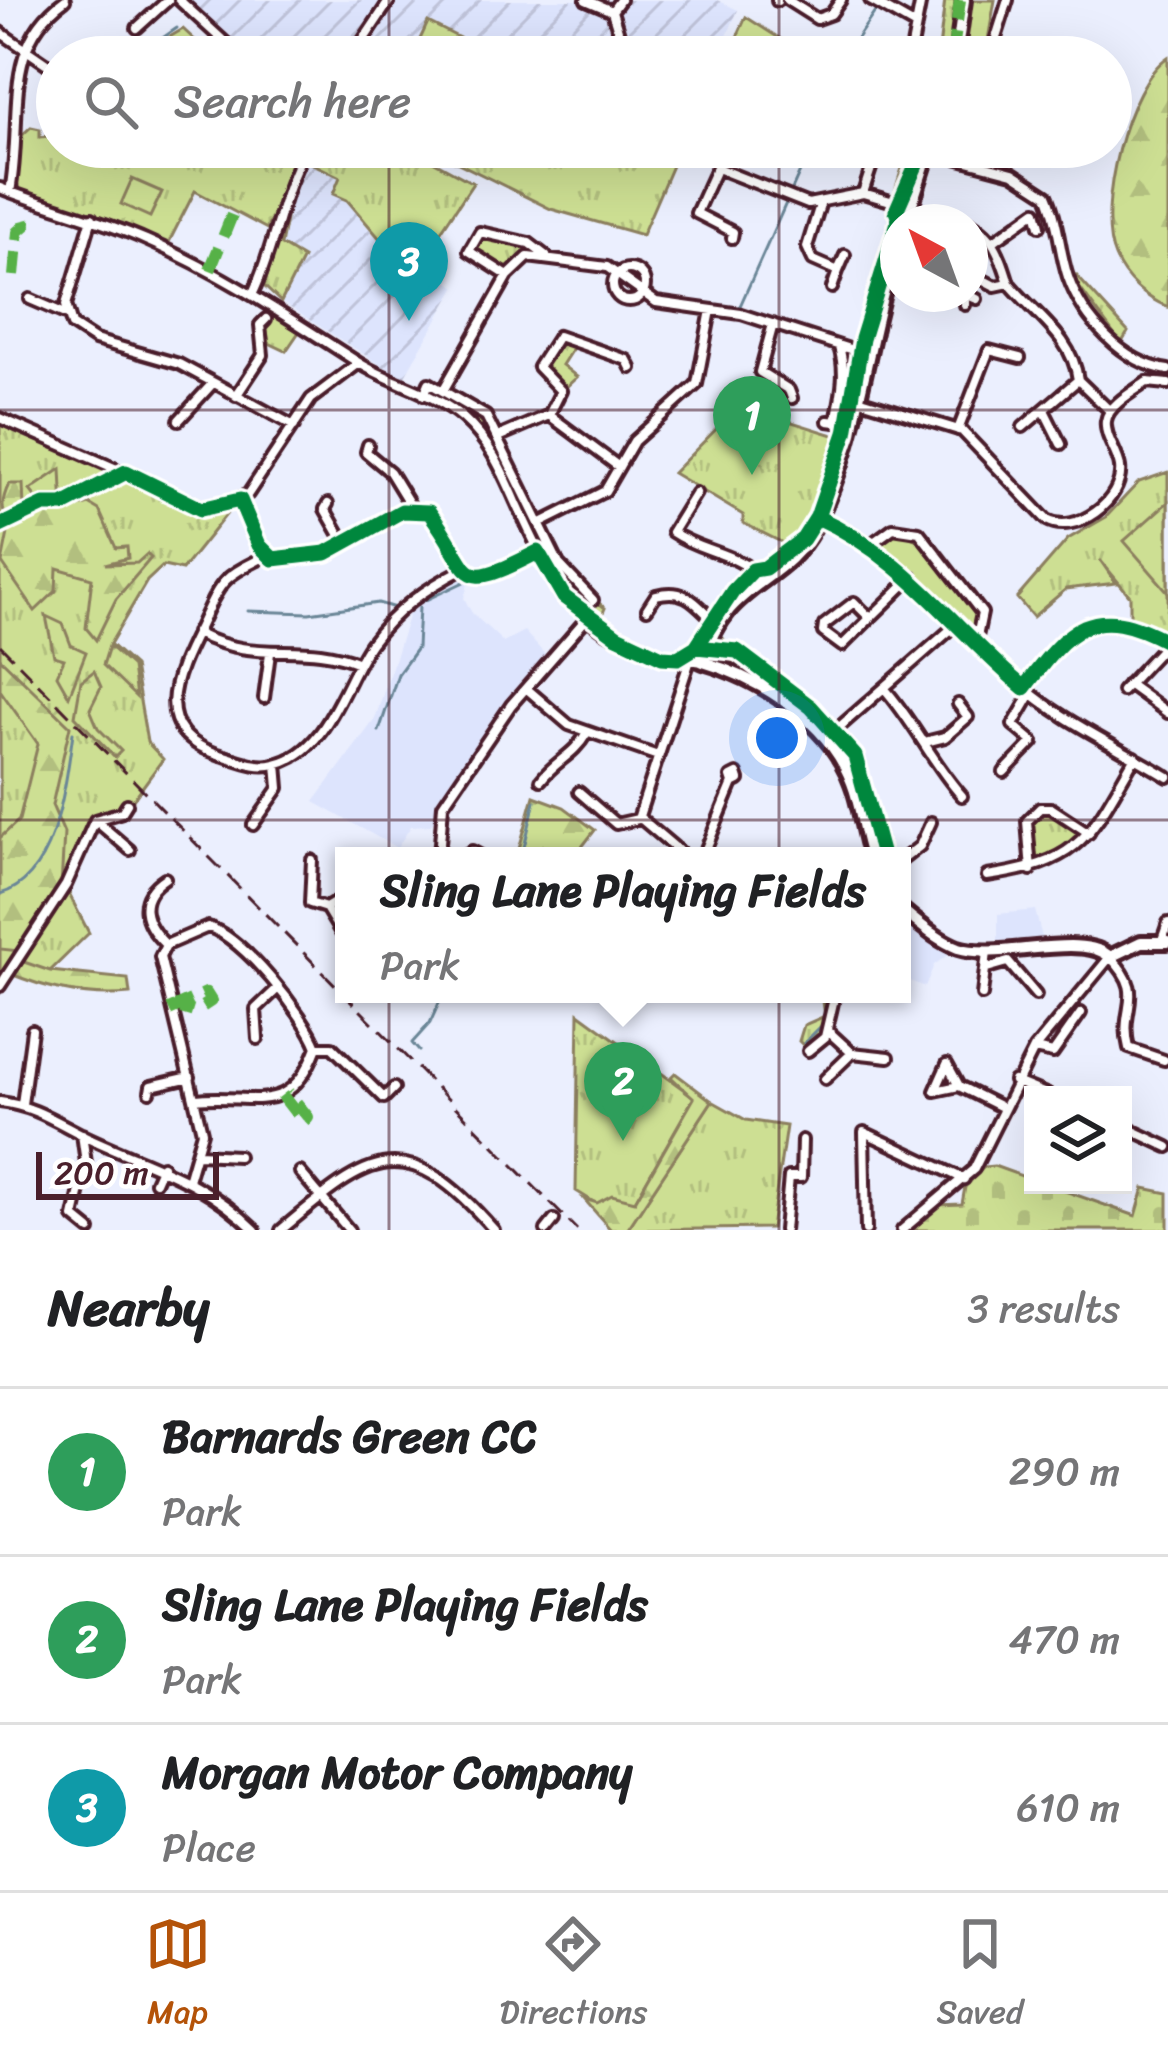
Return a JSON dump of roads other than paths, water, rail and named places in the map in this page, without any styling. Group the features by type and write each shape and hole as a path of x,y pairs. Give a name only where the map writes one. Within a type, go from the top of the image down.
{"main road":[{"path":"959,36 964,0"},
{"path":"912,204 923,168"},
{"path":"870,847 853,783 823,735 769,692 697,661 727,606 806,541 819,518 858,399 880,311"},
{"path":"911,916 957,947 987,952 1081,948 1102,949 1111,957 1142,942 1165,941"}],"street":[{"path":"65,0 18,41 13,61 16,133 5,190 92,218 253,293 359,363 457,412 479,432 547,571 587,618 644,650 697,661 639,818"},
{"path":"137,28 151,9 168,0"},
{"path":"178,0 218,36"},
{"path":"366,36 390,0"},
{"path":"586,0 611,11 619,36"},
{"path":"611,11 620,0"},
{"path":"787,0 817,19 831,14 841,0"},
{"path":"913,36 921,0"},
{"path":"996,36 1007,0"},
{"path":"875,3 914,25"},
{"path":"0,32 36,55"},
{"path":"253,293 270,257 282,201 298,168"},
{"path":"735,231 692,212 717,168 820,205 862,193 900,204"},
{"path":"862,193 869,168"},
{"path":"994,168 1047,195 1070,281 1086,310 1129,358 1168,370"},
{"path":"820,205 806,247 812,260 838,271"},
{"path":"994,241 1036,212 1040,226"},
{"path":"65,314 92,218"},
{"path":"508,276 469,251 480,232 530,243 547,257"},
{"path":"988,234 1009,283 1046,328 1066,339 1075,353 1078,380 1110,411"},
{"path":"832,288 845,255"},
{"path":"444,389 508,276 528,256 617,272 641,271 640,293 633,302 617,298 617,272"},
{"path":"617,272 656,302 773,324 866,354"},
{"path":"988,282 1009,283"},
{"path":"30,299 65,314 94,340 145,351 293,426"},
{"path":"541,524 598,496 634,441 698,384 711,310"},
{"path":"236,396 263,355 260,325 266,320"},
{"path":"773,324 760,372 792,392"},
{"path":"500,436 549,415 564,389 538,367 558,336 631,362"},
{"path":"828,421 836,422 842,391 845,366 839,347"},
{"path":"958,430 989,350 1020,358"},
{"path":"0,418 201,509 240,500 320,391 359,363"},
{"path":"1024,427 1078,380"},
{"path":"858,399 958,430 1047,520 1071,527 1116,486 1120,466 1106,427 1110,411 1147,382 1168,384"},
{"path":"184,421 213,383"},
{"path":"424,395 429,383 471,403 500,436 559,564 593,601"},
{"path":"1044,410 1057,443"},
{"path":"549,415 619,467"},
{"path":"365,451 390,472 412,508"},
{"path":"696,493 668,530 697,547 736,557 761,577"},
{"path":"240,500 266,556"},
{"path":"324,507 345,544"},
{"path":"463,569 403,607 359,663 318,733 278,764 256,765 211,751 180,726 172,683 196,633 225,581 266,556 304,557 345,544 412,508 429,512 463,569 476,578 489,577 538,551"},
{"path":"819,518 871,544 912,577 1028,691 1168,777"},
{"path":"871,544 892,528 919,532 982,613 976,642"},
{"path":"547,571 559,564"},
{"path":"870,618 854,602 824,625 823,632 842,646 912,577"},
{"path":"647,609 656,596 675,590 687,594 717,624"},
{"path":"441,847 440,814 453,791 527,689 587,618"},
{"path":"1004,772 1033,742 1013,724 1028,691 1064,637 1089,624 1122,622 1168,642 1125,688 1168,712"},
{"path":"836,730 958,623"},
{"path":"196,633 234,651 322,651 359,663"},
{"path":"264,698 270,653"},
{"path":"884,688 925,742 930,760 962,796"},
{"path":"527,689 554,716 586,734 658,757"},
{"path":"925,742 945,737 968,717 958,704"},
{"path":"541,780 551,766 575,752 586,734"},
{"path":"987,876 1031,870 1063,856 1090,833 1135,757"},
{"path":"254,825 279,788 278,764"},
{"path":"707,847 733,783"},
{"path":"585,793 616,824 639,818"},
{"path":"0,986 66,885 95,820 122,812 127,804"},
{"path":"1031,870 1028,821 1040,808 1051,808 1090,833"},
{"path":"639,818 675,847"},
{"path":"95,820 130,850"},
{"path":"911,853 920,846 931,822"},
{"path":"112,854 121,842"},
{"path":"312,860 310,903 326,908 335,923"},
{"path":"165,878 152,887 143,913 148,927 166,945"},
{"path":"326,908 335,902"},
{"path":"1165,941 1168,923"},
{"path":"189,1178 202,1132 159,970 166,945 190,932 217,929 307,1020 317,1047 295,1088 282,1095 253,1102 195,1099"},
{"path":"982,995 987,952"},
{"path":"902,1230 964,1179 981,1156 1014,1081 1054,1017 1111,957 1129,978 1135,998 1124,1027 1129,1048 1163,1060"},
{"path":"987,968 1008,962 1036,995"},
{"path":"259,1039 256,1010 276,990"},
{"path":"808,1051 827,1030 833,1003"},
{"path":"1034,1048 1053,1053 1081,1013"},
{"path":"22,1105 32,1030"},
{"path":"827,1030 852,1053 884,1052"},
{"path":"317,1047 332,1047 384,1098 394,1088"},
{"path":"830,1078 852,1053"},
{"path":"150,1092 151,1086 190,1077"},
{"path":"1014,1081 1026,1086"},
{"path":"959,1086 1001,1107"},
{"path":"0,1102 22,1105 189,1178 254,1230"},
{"path":"1132,1130 1168,1147"},
{"path":"866,1230 864,1132 964,1179"},
{"path":"82,1135 86,1163 74,1217 90,1230"},
{"path":"784,1230 789,1177 801,1177 802,1140"},
{"path":"198,1154 238,1156"},
{"path":"281,1230 342,1177 403,1163 432,1172 458,1190 494,1230"},
{"path":"155,1182 162,1166"},
{"path":"300,1172 350,1230"},
{"path":"546,1230 554,1220"}],"waterway":[{"path":"858,36 877,9"},
{"path":"165,36 177,28"},
{"path":"740,306 802,168"},
{"path":"411,607 464,582"},
{"path":"248,611 309,613 378,603 395,608"},
{"path":"379,731 398,674 417,648 419,607"},
{"path":"0,894 19,885 46,849 62,801 73,733"},
{"path":"524,847 535,801"},
{"path":"419,1051 412,1043 430,1023 439,1003"},
{"path":"804,1043 823,1024"}],"railway":[{"path":"0,645 335,985"},
{"path":"353,1003 577,1230"}],"place":[{"name":"Morgan Motor Company","path":"409,321"},
{"name":"Barnards Green CC","path":"752,475"},
{"name":"Sling Lane Playing Fields","path":"623,1141"}]}
